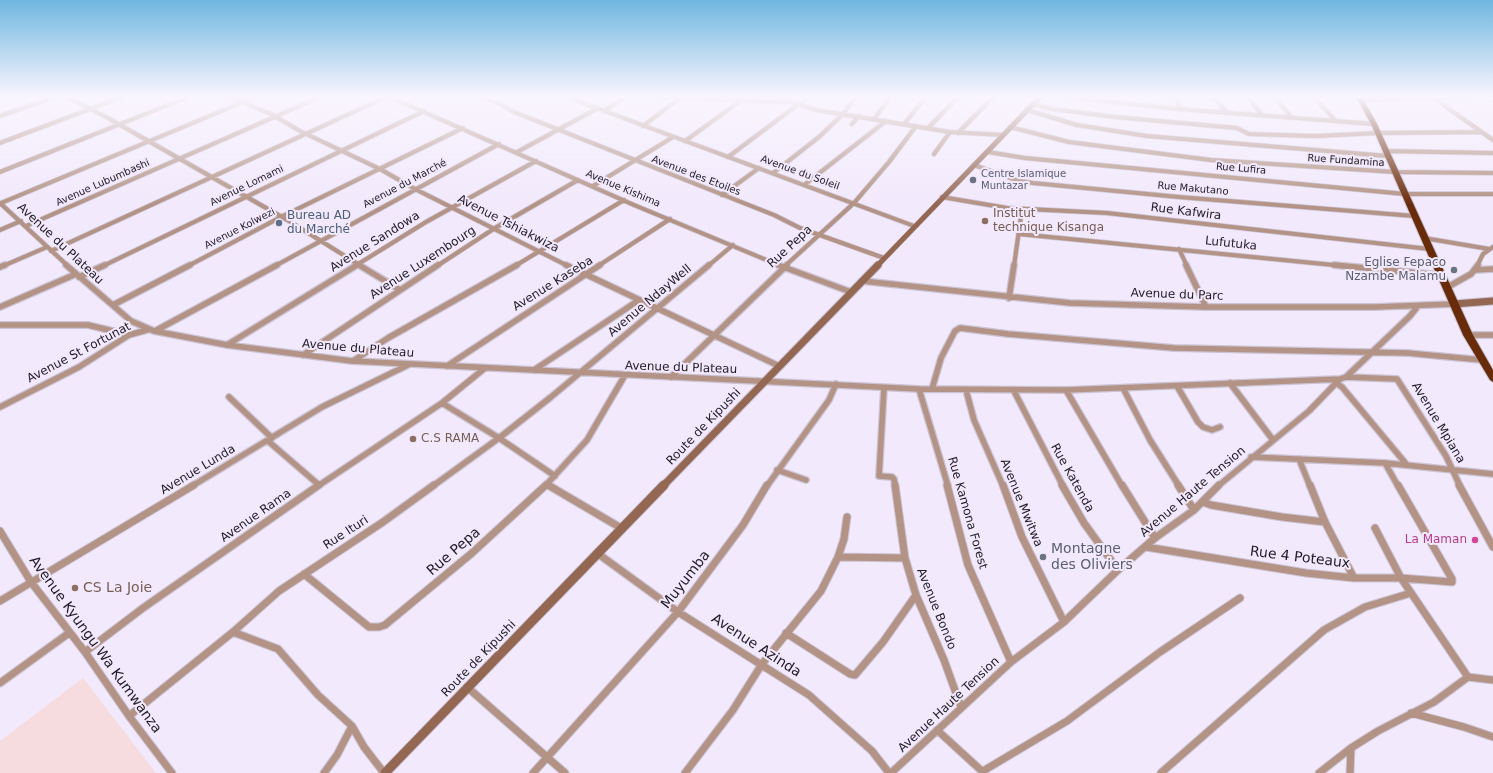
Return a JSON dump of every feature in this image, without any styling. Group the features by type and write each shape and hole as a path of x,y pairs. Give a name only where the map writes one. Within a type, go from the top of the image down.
{"highway":[{"path":"1378,133 1386,154 1468,335 1492,375"}],"main road":[{"name":"Route de Kipushi","path":"384,773 1003,135"},
{"name":"Avenue du Parc","path":"1454,304 1493,301"}],"street":[{"path":"0,143 25,133"},
{"path":"0,172 96,133"},
{"path":"133,133 320,240 400,290"},
{"path":"0,203 167,133"},
{"name":"Avenue Lubumbashi","path":"26,226 236,133"},
{"path":"0,267 49,249 210,178 306,133"},
{"name":"Avenue Tshiakwiza","path":"306,133 540,251 779,366"},
{"name":"Avenue Lomami","path":"0,307 77,276 246,197 378,133"},
{"name":"Avenue Kolwezi","path":"113,305 281,218 453,133"},
{"name":"Avenue Kishima","path":"474,133 624,200 784,267 851,292"},
{"path":"518,152 553,133"},
{"name":"Avenue des Etoiles","path":"566,133 818,235 884,258"},
{"name":"Avenue du Soleil","path":"663,133 804,184 914,226"},
{"path":"685,141 696,133"},
{"path":"728,157 760,133"},
{"path":"773,173 823,133"},
{"path":"804,184 872,133"},
{"name":"Rue Pepa","path":"671,377 784,267 854,203 889,162 911,133"},
{"path":"934,154 949,133"},
{"path":"960,133 1003,135"},
{"name":"Rue Fundamina","path":"1034,133 1070,142 1178,156 1395,172"},
{"path":"1127,133 1147,136 1386,154 1493,153"},
{"path":"1247,133 1316,136 1376,133"},
{"path":"1483,133 1493,140"},
{"path":"593,186 674,137"},
{"name":"Avenue du Marché","path":"154,331 499,144"},
{"name":"Rue Lufira","path":"988,152 1025,158 1405,194 1493,194"},
{"name":"Avenue Sandowa","path":"227,345 358,264 454,207 536,161"},
{"name":"Rue Makutano","path":"974,165 1019,180 1033,183 1186,198 1414,216"},
{"path":"722,195 759,168"},
{"path":"1395,172 1493,173"},
{"name":"Avenue Luxembourg","path":"303,355 494,228 578,180"},
{"name":"Rue Kafwira","path":"942,197 1022,210 1107,213 1429,249"},
{"path":"352,361 388,338 540,251 624,200"},
{"name":"Avenue du Plateau","path":"0,203 21,221 77,276 131,321 148,330 227,345 352,361 579,373 836,384 884,388 1014,391 1340,380"},
{"path":"1009,298 1020,234 1022,210"},
{"name":"Avenue Kaseba","path":"447,366 513,321 670,219"},
{"path":"0,230 21,221"},
{"name":"Lufutuka","path":"1020,234 1440,275"},
{"path":"1424,238 1491,248"},
{"name":"Avenue NdayWell","path":"579,373 658,309 733,245"},
{"path":"1446,288 1460,281 1475,270 1481,257 1491,248"},
{"path":"1179,249 1206,308"},
{"path":"1475,270 1493,269"},
{"name":"Avenue du Parc","path":"862,281 1009,298 1070,303 1206,308 1418,306 1454,304"},
{"path":"534,370 640,300"},
{"name":"Avenue Haute Tension","path":"890,773 1011,662 1064,622 1118,570 1155,538 1194,510 1226,478 1309,411 1340,380 1410,316 1418,306"},
{"path":"0,325 88,325 129,335"},
{"path":"932,389 941,358 955,331 960,328 1008,334 1174,348 1407,353 1482,360"},
{"name":"Avenue St Fortunat","path":"0,407 79,366 129,335 148,330"},
{"path":"1468,335 1493,335"},
{"name":"Avenue Lunda","path":"0,601 270,440 322,407 411,364"},
{"name":"Avenue Rama","path":"85,652 143,608 320,485 442,403 485,368"},
{"name":"Rue Ituri","path":"129,716 233,632 279,591 383,522 499,438 579,373"},
{"name":"Rue Pepa","path":"304,574 369,627 379,627 385,625 472,553 555,476 587,440 625,375"},
{"name":"Avenue Mpiana","path":"1340,380 1397,379 1409,396 1454,471 1454,476 1493,547"},
{"path":"1340,380 1342,387 1407,466"},
{"path":"1230,383 1273,440"},
{"name":"Muyumba","path":"533,773 678,612 743,525 777,470 829,400 836,384"},
{"path":"1177,386 1198,422 1203,427 1212,430 1220,427"},
{"name":"Avenue Bondo","path":"884,388 879,476 894,479 905,558 916,595 944,660 961,707"},
{"path":"1123,388 1150,440 1194,510"},
{"name":"Rue Kamona Forest","path":"919,389 956,514 968,565 1011,662"},
{"name":"Avenue Mwitwa","path":"966,390 974,420 998,472 1022,537 1064,622"},
{"path":"1066,390 1110,466 1155,538"},
{"name":"Rue Katenda","path":"1014,391 1077,510 1118,570"},
{"path":"229,396 270,440 320,485"},
{"path":"442,403 499,438 555,476"},
{"path":"1251,457 1385,463 1493,474"},
{"path":"1299,458 1325,522 1354,578"},
{"name":"Rue 4 Poteaux","path":"1146,547 1306,573 1354,578 1401,578 1452,582 1452,579 1385,463"},
{"path":"777,470 806,480"},
{"path":"547,484 621,528"},
{"path":"1203,502 1211,505 1282,517 1325,522"},
{"path":"685,773 733,710 762,664 822,591 838,557 844,539 847,518"},
{"path":"1375,528 1401,578 1468,678"},
{"name":"Avenue Kyungu Wa Kumwanza","path":"0,531 31,582 85,652 129,716 172,773"},
{"name":"Avenue Azinda","path":"597,552 678,612 762,664 808,695 842,723 872,751 890,773"},
{"path":"838,557 905,558"},
{"path":"1161,773 1324,630 1365,607 1411,593"},
{"path":"786,633 850,674 856,675 916,595"},
{"path":"937,730 984,772 1067,721 1160,652 1240,598"},
{"path":"233,632 278,649 318,695 352,726 364,747 384,773"},
{"path":"0,683 69,633"},
{"path":"1319,773 1351,748 1378,731 1434,702 1468,678 1493,680"},
{"path":"467,687 565,773"},
{"path":"1411,713 1464,727 1493,738"},
{"path":"324,773 337,755 352,726"},
{"path":"1350,773 1351,748"}],"shaded area":[{"path":"83,678 156,773 0,773 0,741"}],"place":[{"name":"Centre Islamique Muntazar","path":"973,180"},
{"name":"Institut technique Kisanga","path":"985,221"},
{"name":"Bureau AD du Marché","path":"279,223"},
{"name":"Eglise Fepaco Nzambe Malamu","path":"1454,270"},
{"name":"C.S RAMA","path":"413,439"},
{"name":"La Maman","path":"1475,540"},
{"name":"Montagne des Oliviers","path":"1043,557"},
{"name":"CS La Joie","path":"75,588"}]}
